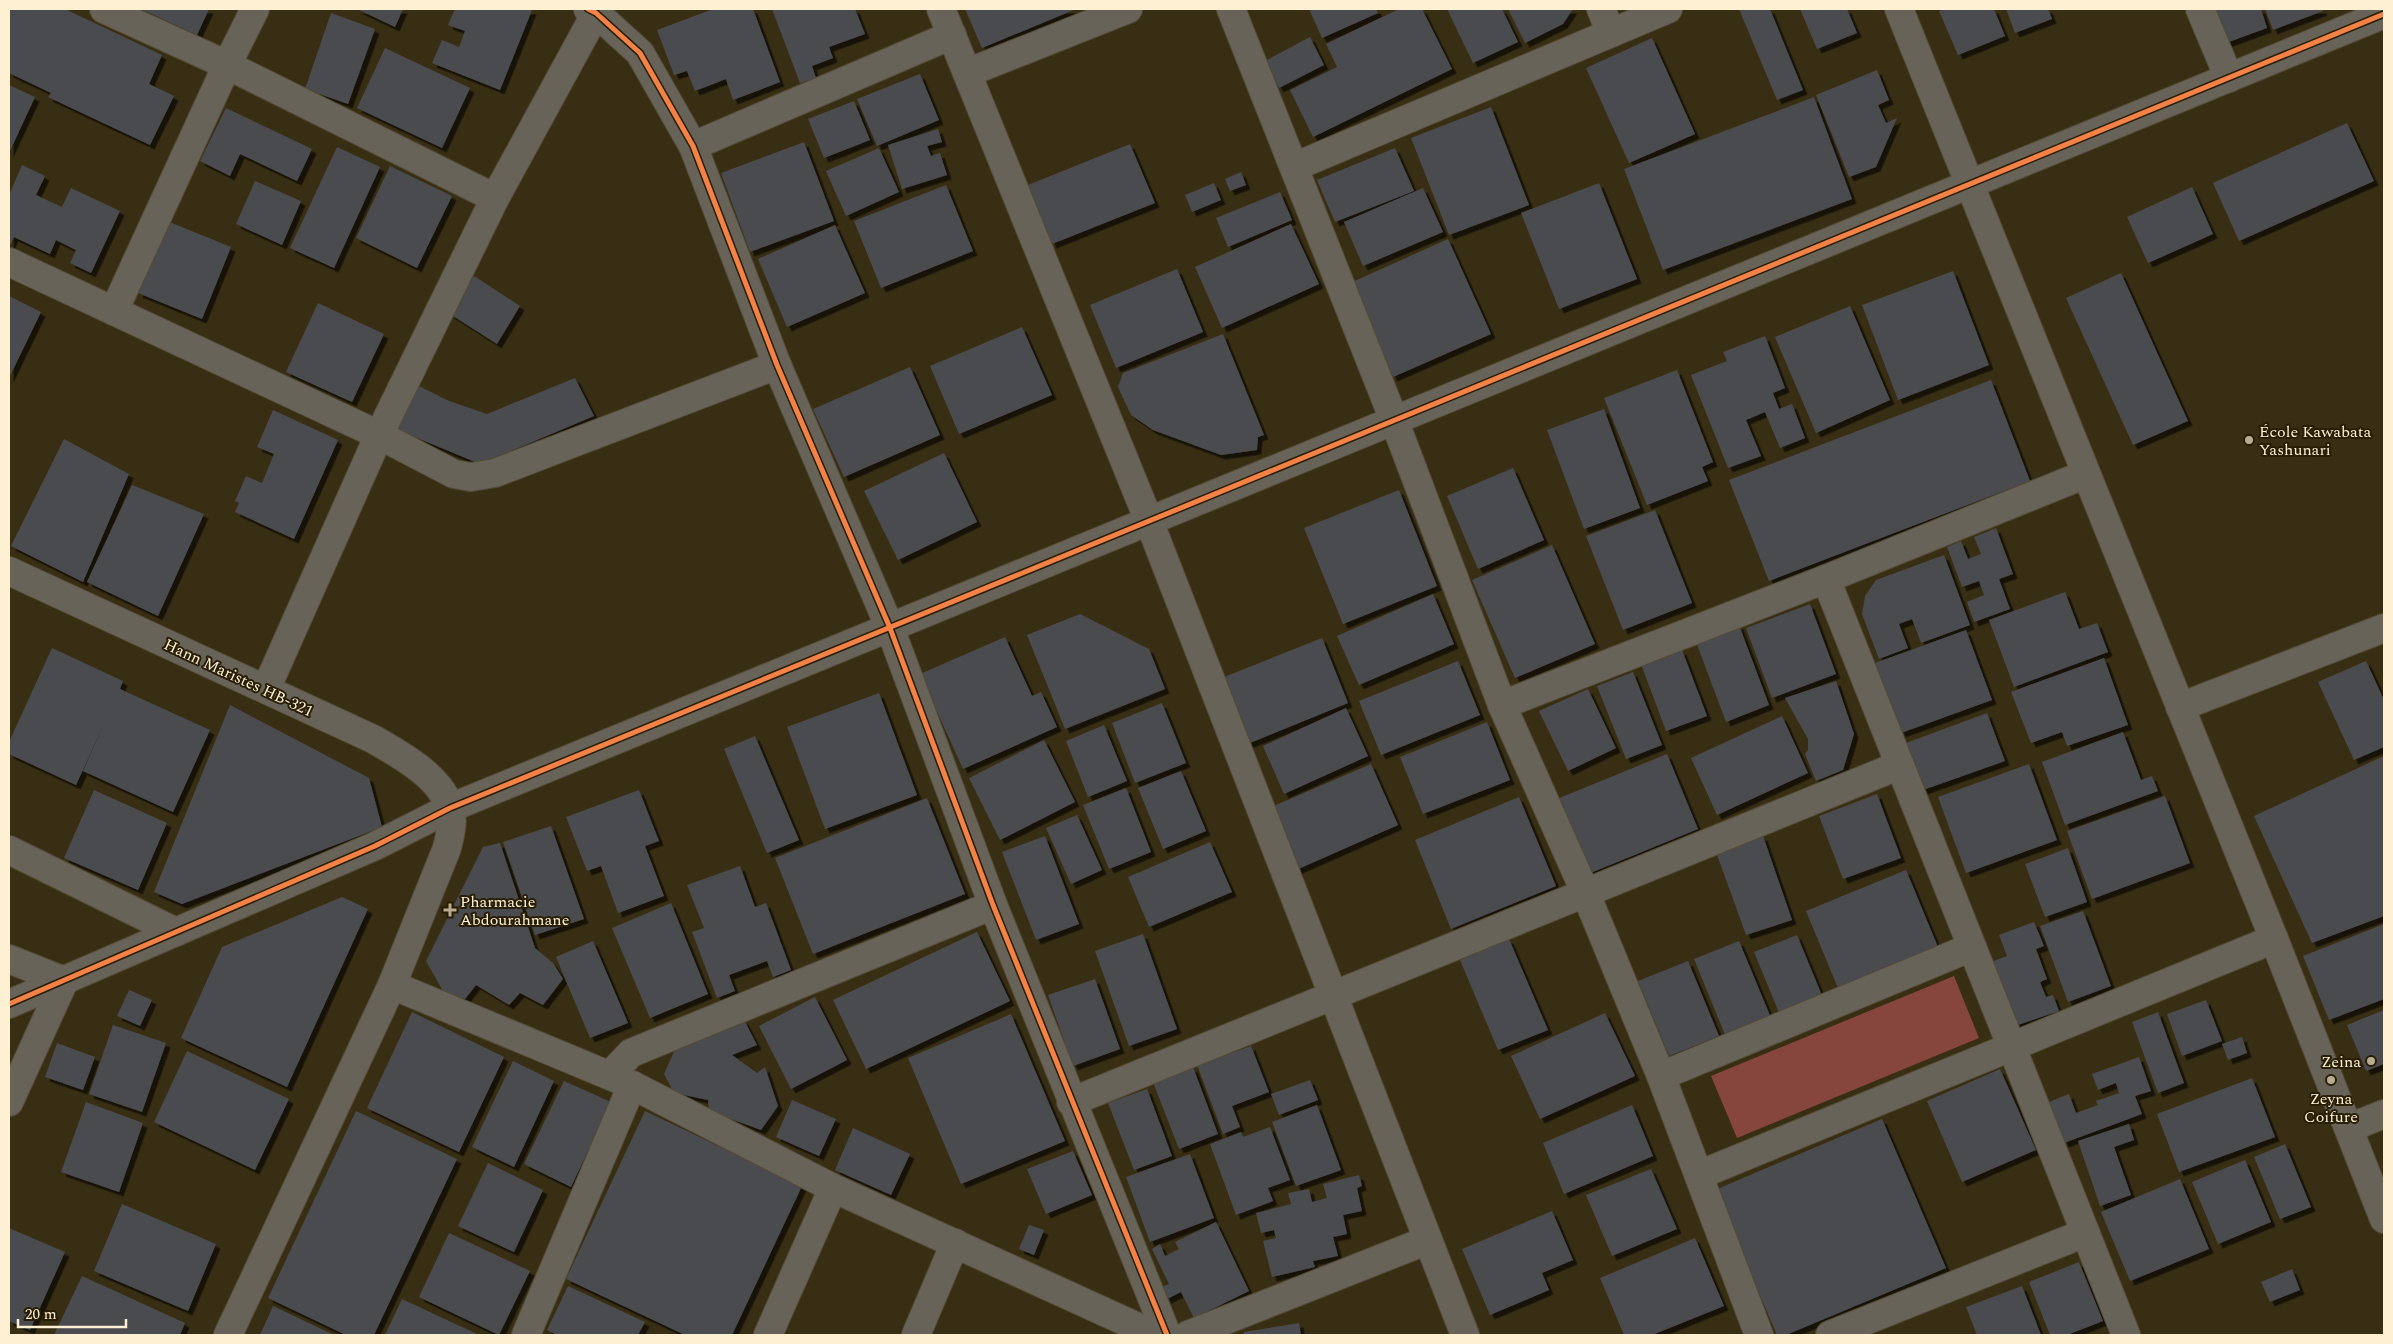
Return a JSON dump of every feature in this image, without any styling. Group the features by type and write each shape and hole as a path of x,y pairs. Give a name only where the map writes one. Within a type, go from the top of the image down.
{"street":[{"path":"104,9 227,65 495,198"},
{"path":"114,311 227,65 255,9"},
{"path":"941,9 1149,521 1465,1335"},
{"path":"967,73 1128,9"},
{"path":"1231,9 1394,420 1502,705 1586,894 1661,1076 1759,1335"},
{"path":"1294,167 1606,21 1668,9"},
{"path":"1899,9 2274,939 2384,1219"},
{"path":"2200,9 2228,78"},
{"path":"266,689 379,435 495,198 592,11 640,53 693,146 777,365 890,628 993,905 1167,1335"},
{"path":"9,1004 375,846 450,808 2384,14"},
{"path":"693,146 952,35"},
{"path":"9,262 379,435 448,471 471,477 495,473 777,365"},
{"path":"1502,705 1826,579 2086,474"},
{"name":"Hann Maristes HB-321","path":"9,572 373,739 415,764 436,786 450,808"},
{"path":"1826,579 2126,1335"},
{"path":"2180,707 2384,628"},
{"path":"1072,1102 1900,766"},
{"path":"228,1335 392,985 447,848 451,829 450,808"},
{"path":"9,850 176,932"},
{"path":"526,1335 631,1053 993,905"},
{"path":"1699,1176 2274,939"},
{"path":"1661,1076 1972,947"},
{"path":"9,959 64,981"},
{"path":"9,1102 64,981"},
{"path":"392,985 621,1080 833,1188 955,1243 1115,1326 1155,1335"},
{"path":"2349,1128 2384,1114"},
{"path":"768,1335 833,1188"},
{"path":"1830,1335 2085,1233"},
{"path":"1188,1335 1428,1240"},
{"path":"916,1335 955,1243"}],"shaded area":[{"path":"1954,976 1979,1038 1737,1138 1711,1076"}],"building":[{"path":"9,9 65,9 162,55 149,84 174,96 150,145 48,97 51,93 9,73"},
{"path":"141,9 209,9 197,35"},
{"path":"357,9 403,9 395,27"},
{"path":"455,9 532,10 500,90 432,63 442,40 459,47 465,31 448,25"},
{"path":"713,9 753,9 780,82 733,100 726,79 695,91 687,71 674,75 657,30"},
{"path":"772,9 855,9 865,34 829,47 833,58 812,66 816,78 800,83"},
{"path":"965,9 1076,9 982,48"},
{"path":"1309,9 1376,9 1378,13 1322,38"},
{"path":"1399,9 1422,9 1452,69 1313,137 1290,90 1337,67 1326,44"},
{"path":"1447,9 1502,9 1518,42 1473,63"},
{"path":"1508,9 1573,9 1563,24 1525,43"},
{"path":"1739,9 1770,9 1803,90 1777,100"},
{"path":"1800,9 1847,9 1857,33 1817,49"},
{"path":"1945,9 1994,9 2005,36 1958,55 1939,11"},
{"path":"2006,9 2048,9 2052,19 2015,33"},
{"path":"2213,9 2261,9 2267,28 2226,43"},
{"path":"2265,9 2322,9 2323,11 2273,30"},
{"path":"331,13 375,29 348,104 305,89"},
{"path":"1310,37 1324,65 1279,88 1265,61"},
{"path":"1652,38 1695,134 1629,163 1586,68"},
{"path":"385,48 470,88 442,148 357,108"},
{"path":"1877,70 1889,100 1878,105 1886,123 1897,118 1876,167 1849,177 1816,95"},
{"path":"920,74 939,120 877,146 857,99"},
{"path":"9,85 35,97 9,153"},
{"path":"1814,97 1852,199 1663,270 1624,169"},
{"path":"854,101 870,140 824,158 808,119"},
{"path":"1491,107 1529,205 1449,235 1411,138"},
{"path":"226,108 312,149 297,181 240,154 230,176 200,161"},
{"path":"2347,123 2374,181 2239,241 2213,183"},
{"path":"938,129 942,142 927,146 931,156 940,153 947,175 902,189 888,145"},
{"path":"804,142 834,221 750,252 721,173"},
{"path":"1130,144 1155,203 1052,244 1028,185"},
{"path":"337,147 380,167 334,268 290,248"},
{"path":"879,148 899,192 846,216 826,171"},
{"path":"1395,148 1414,191 1335,222 1317,180"},
{"path":"22,165 45,176 36,195 62,207 71,188 120,211 91,273 70,263 76,250 56,240 50,254 14,237 9,247 9,195"},
{"path":"390,166 452,196 417,268 356,238"},
{"path":"1241,172 1246,185 1230,191 1225,179"},
{"path":"255,181 301,201 282,245 236,224"},
{"path":"1214,183 1221,200 1192,212 1185,195"},
{"path":"1599,183 1637,279 1559,309 1521,213"},
{"path":"946,185 973,251 881,288 854,221"},
{"path":"2192,187 2213,234 2148,263 2127,217"},
{"path":"1423,188 1443,232 1363,266 1344,222"},
{"path":"1280,192 1292,220 1228,247 1216,218"},
{"path":"167,221 231,247 202,319 138,293"},
{"path":"1291,224 1319,284 1222,328 1195,267"},
{"path":"835,225 865,293 787,327 758,259"},
{"path":"1448,239 1491,334 1393,377 1350,283"},
{"path":"1177,269 1203,332 1116,368 1090,305"},
{"path":"1953,271 1989,365 1898,400 1862,305"},
{"path":"2121,273 2188,421 2133,445 2066,298"},
{"path":"474,276 520,306 497,344 450,314"},
{"path":"9,296 41,312 9,378"},
{"path":"318,303 384,334 352,402 286,372"},
{"path":"1850,306 1890,400 1816,433 1775,337"},
{"path":"1022,327 1052,395 959,434 930,366"},
{"path":"1223,334 1264,435 1258,437 1257,450 1221,455 1153,430 1131,415 1118,387 1123,373"},
{"path":"1765,336 1785,388 1773,393 1779,409 1792,404 1805,438 1780,448 1765,412 1746,420 1761,456 1728,468 1691,375 1727,361 1723,352"},
{"path":"910,367 940,435 844,477 813,409"},
{"path":"1677,370 1713,462 1702,467 1708,481 1647,505 1604,398"},
{"path":"575,378 594,416 480,464 393,428 415,384 449,401 487,414"},
{"path":"1991,380 2030,481 1769,581 1729,480"},
{"path":"1604,409 1640,508 1584,529 1547,430"},
{"path":"273,410 338,440 294,539 235,512 239,503 235,501 246,476 262,483 274,454 257,447"},
{"path":"64,439 129,474 83,582 11,546"},
{"path":"944,453 977,522 898,560 864,491"},
{"path":"1513,468 1544,540 1478,569 1447,496"},
{"path":"132,485 204,514 158,616 87,582"},
{"path":"1399,490 1437,586 1343,624 1304,528"},
{"path":"1655,510 1692,603 1623,630 1586,536"},
{"path":"1996,528 2013,574 1999,579 2010,609 1974,622 1967,602 1984,595 1979,581 1962,587 1947,547 1961,541 1968,559 1981,554 1974,537"},
{"path":"1552,545 1595,644 1515,678 1472,580"},
{"path":"1944,555 1970,625 1921,643 1912,619 1899,624 1908,648 1879,659 1862,614 1865,596 1876,580"},
{"path":"2065,592 2079,629 2097,623 2108,652 2014,687 1989,620"},
{"path":"1433,594 1454,644 1359,685 1337,636"},
{"path":"1810,604 1836,674 1772,698 1746,628"},
{"path":"1080,614 1149,649 1165,689 1065,729 1027,635"},
{"path":"1739,625 1769,705 1726,722 1696,642"},
{"path":"1966,630 1992,700 1901,733 1875,663"},
{"path":"1005,637 1032,696 1041,692 1057,727 963,769 920,674"},
{"path":"1322,638 1348,703 1245,745 1219,679"},
{"path":"52,648 123,681 120,689 210,730 173,812 83,771 105,722 76,785 9,754 9,742"},
{"path":"1682,650 1707,716 1666,731 1641,664"},
{"path":"2104,658 2128,725 2067,746 2062,732 2031,743 2011,692"},
{"path":"1458,661 1480,715 1381,755 1359,701"},
{"path":"2366,661 2384,700 2384,747 2354,760 2318,682"},
{"path":"1633,672 1662,745 1626,759 1597,686"},
{"path":"1836,681 1854,734 1843,770 1816,781 1805,754 1808,750 1808,739 1785,698"},
{"path":"1588,689 1616,748 1568,771 1539,711"},
{"path":"879,693 917,795 825,829 787,727"},
{"path":"1162,703 1186,763 1135,783 1112,723"},
{"path":"230,705 369,778 382,827 182,904 154,892"},
{"path":"1346,708 1368,756 1284,794 1263,746"},
{"path":"1987,713 2005,761 1923,790 1906,743"},
{"path":"1782,716 1808,773 1717,815 1691,758"},
{"path":"1487,722 1510,780 1423,814 1400,757"},
{"path":"1104,725 1127,781 1088,797 1066,741"},
{"path":"2123,732 2141,780 2152,776 2158,791 2065,825 2042,762"},
{"path":"755,736 799,840 767,853 724,749"},
{"path":"1044,740 1075,802 1000,840 969,778"},
{"path":"1667,754 1698,829 1588,874 1557,799"},
{"path":"2384,756 2384,916 2312,943 2254,816"},
{"path":"1371,764 1398,825 1296,870 1269,808"},
{"path":"2029,764 2057,840 1966,873 1938,797"},
{"path":"1181,771 1206,831 1163,849 1138,788"},
{"path":"1126,788 1151,852 1109,869 1083,805"},
{"path":"94,790 167,823 138,890 64,858"},
{"path":"639,790 659,841 645,846 664,896 618,913 601,866 587,871 566,817"},
{"path":"1877,794 1901,858 1843,879 1819,816"},
{"path":"2165,796 2190,863 2092,899 2067,831"},
{"path":"1519,797 1556,886 1451,929 1415,840"},
{"path":"927,798 965,894 813,954 775,858"},
{"path":"1077,815 1102,870 1071,884 1046,828"},
{"path":"551,826 584,919 535,935 503,842"},
{"path":"1045,836 1079,924 1036,940 1002,852"},
{"path":"1763,836 1792,920 1746,935 1716,852"},
{"path":"1210,842 1232,892 1149,927 1128,877"},
{"path":"500,843 535,948 553,963 563,979 543,1005 520,993 509,1005 476,985 465,999 444,993 426,961 483,847"},
{"path":"2068,848 2087,902 2045,917 2025,864"},
{"path":"740,866 755,907 766,903 791,970 773,977 767,961 729,975 735,991 717,998 692,932 704,928 687,885"},
{"path":"1906,870 1940,952 1840,993 1806,911"},
{"path":"342,897 368,909 287,1087 181,1038 222,947"},
{"path":"671,903 708,994 650,1018 612,928"},
{"path":"2083,911 2111,986 2068,1002 2040,926"},
{"path":"2034,922 2044,946 2036,949 2047,979 2040,982 2046,997 2053,995 2059,1011 2015,1026 1991,962 2007,956 1999,935"},
{"path":"2384,924 2384,999 2329,1020 2303,956"},
{"path":"977,932 1010,1001 866,1069 833,1000"},
{"path":"1143,934 1177,1029 1129,1046 1095,951"},
{"path":"1797,935 1823,998 1780,1015 1754,952"},
{"path":"1509,939 1548,1030 1498,1050 1460,960"},
{"path":"593,941 628,1023 590,1038 556,957"},
{"path":"1739,941 1771,1018 1726,1037 1694,959"},
{"path":"1688,961 1719,1036 1669,1056 1638,981"},
{"path":"1095,979 1120,1049 1073,1066 1048,995"},
{"path":"129,990 152,1000 140,1026 117,1016"},
{"path":"815,997 847,1060 791,1089 759,1026"},
{"path":"2206,1000 2222,1041 2182,1056 2167,1014"},
{"path":"2384,1010 2384,1064 2366,1071 2347,1025"},
{"path":"412,1012 504,1057 459,1152 367,1108"},
{"path":"2158,1012 2184,1083 2158,1093 2132,1022"},
{"path":"1605,1013 1635,1076 1540,1119 1511,1056"},
{"path":"1011,1014 1065,1141 961,1184 908,1058"},
{"path":"744,1020 757,1045 732,1055 757,1073 765,1067 778,1106 761,1130 709,1111 708,1100 674,1093 664,1074 677,1045"},
{"path":"113,1025 166,1043 142,1112 89,1094"},
{"path":"2242,1037 2247,1053 2228,1060 2222,1044"},
{"path":"57,1043 95,1057 83,1090 45,1077"},
{"path":"1251,1046 1269,1092 1232,1106 1240,1127 1223,1134 1197,1065"},
{"path":"187,1051 289,1099 255,1170 154,1122"},
{"path":"2139,1057 2151,1091 2135,1096 2142,1114 2064,1143 2049,1102 2069,1094 2076,1113 2098,1105 2096,1101 2119,1093 2116,1083 2098,1090 2092,1074"},
{"path":"513,1061 554,1081 514,1167 472,1147"},
{"path":"1193,1067 1218,1134 1179,1149 1153,1082"},
{"path":"2000,1069 2036,1150 1962,1182 1927,1101"},
{"path":"2252,1078 2275,1137 2179,1172 2157,1114"},
{"path":"1310,1080 1318,1100 1279,1115 1271,1094"},
{"path":"564,1081 611,1102 571,1187 524,1164"},
{"path":"1147,1089 1172,1156 1134,1170 1108,1103"},
{"path":"792,1100 836,1119 819,1156 776,1137"},
{"path":"86,1102 143,1123 119,1192 61,1172"},
{"path":"1317,1105 1341,1170 1296,1186 1272,1122"},
{"path":"1632,1105 1653,1156 1564,1194 1543,1143"},
{"path":"356,1111 457,1159 374,1335 346,1335 268,1298"},
{"path":"645,1111 802,1186 732,1335 685,1335 566,1279"},
{"path":"1882,1119 1946,1268 1786,1335 1777,1335 1715,1190"},
{"path":"2129,1124 2134,1140 2114,1147 2131,1195 2100,1206 2078,1141"},
{"path":"1270,1127 1290,1180 1268,1188 1273,1201 1236,1215 1210,1144 1241,1132 1243,1137"},
{"path":"853,1128 910,1154 891,1195 835,1170"},
{"path":"2285,1144 2311,1207 2280,1219 2254,1157"},
{"path":"1073,1151 1092,1195 1046,1214 1027,1169"},
{"path":"1190,1154 1214,1218 1150,1242 1126,1177"},
{"path":"2245,1160 2271,1222 2218,1244 2192,1182"},
{"path":"488,1163 543,1190 514,1252 458,1226"},
{"path":"1651,1169 1677,1229 1612,1256 1586,1195"},
{"path":"1359,1175 1362,1186 1357,1188 1362,1211 1343,1215 1347,1234 1333,1237 1338,1256 1313,1261 1315,1267 1272,1277 1263,1241 1276,1238 1274,1230 1261,1233 1256,1213 1291,1204 1288,1193 1309,1189 1312,1202 1327,1198 1323,1184"},
{"path":"2180,1179 2209,1249 2130,1281 2101,1212"},
{"path":"122,1204 216,1244 188,1311 94,1271"},
{"path":"1552,1211 1573,1260 1542,1273 1549,1290 1490,1315 1462,1249"},
{"path":"1216,1222 1249,1291 1194,1318 1181,1292 1167,1299 1161,1287 1169,1284 1152,1249 1160,1244 1165,1256 1179,1249 1175,1242"},
{"path":"1029,1225 1044,1230 1034,1255 1019,1249"},
{"path":"9,1228 65,1252 30,1330 9,1321"},
{"path":"449,1233 530,1271 499,1335 419,1297"},
{"path":"1695,1238 1724,1306 1652,1335 1624,1335 1600,1278"},
{"path":"2079,1262 2103,1321 2067,1335 2050,1335 2029,1282"},
{"path":"2292,1269 2300,1290 2270,1302 2261,1282"},
{"path":"82,1276 185,1323 180,1335 54,1335"},
{"path":"568,1286 645,1322 638,1335 557,1335 547,1330"},
{"path":"2022,1286 2041,1335 1977,1335 1966,1307"},
{"path":"402,1299 479,1335 385,1335"},
{"path":"273,1306 334,1335 260,1335"},
{"path":"1299,1323 1301,1335 1244,1335 1244,1332"}],"cycle path":[{"path":"588,9 596,13 640,53 693,146 777,365 890,628 993,905 1167,1335"},
{"path":"9,1004 375,846 450,808 2384,14"}],"place":[{"name":"École Kawabata Yashunari","path":"2249,440"},
{"name":"Pharmacie Abdourahmane","path":"450,910"},
{"name":"Zeina","path":"2371,1061"},
{"name":"Zeyna Coifure","path":"2331,1080"}]}
